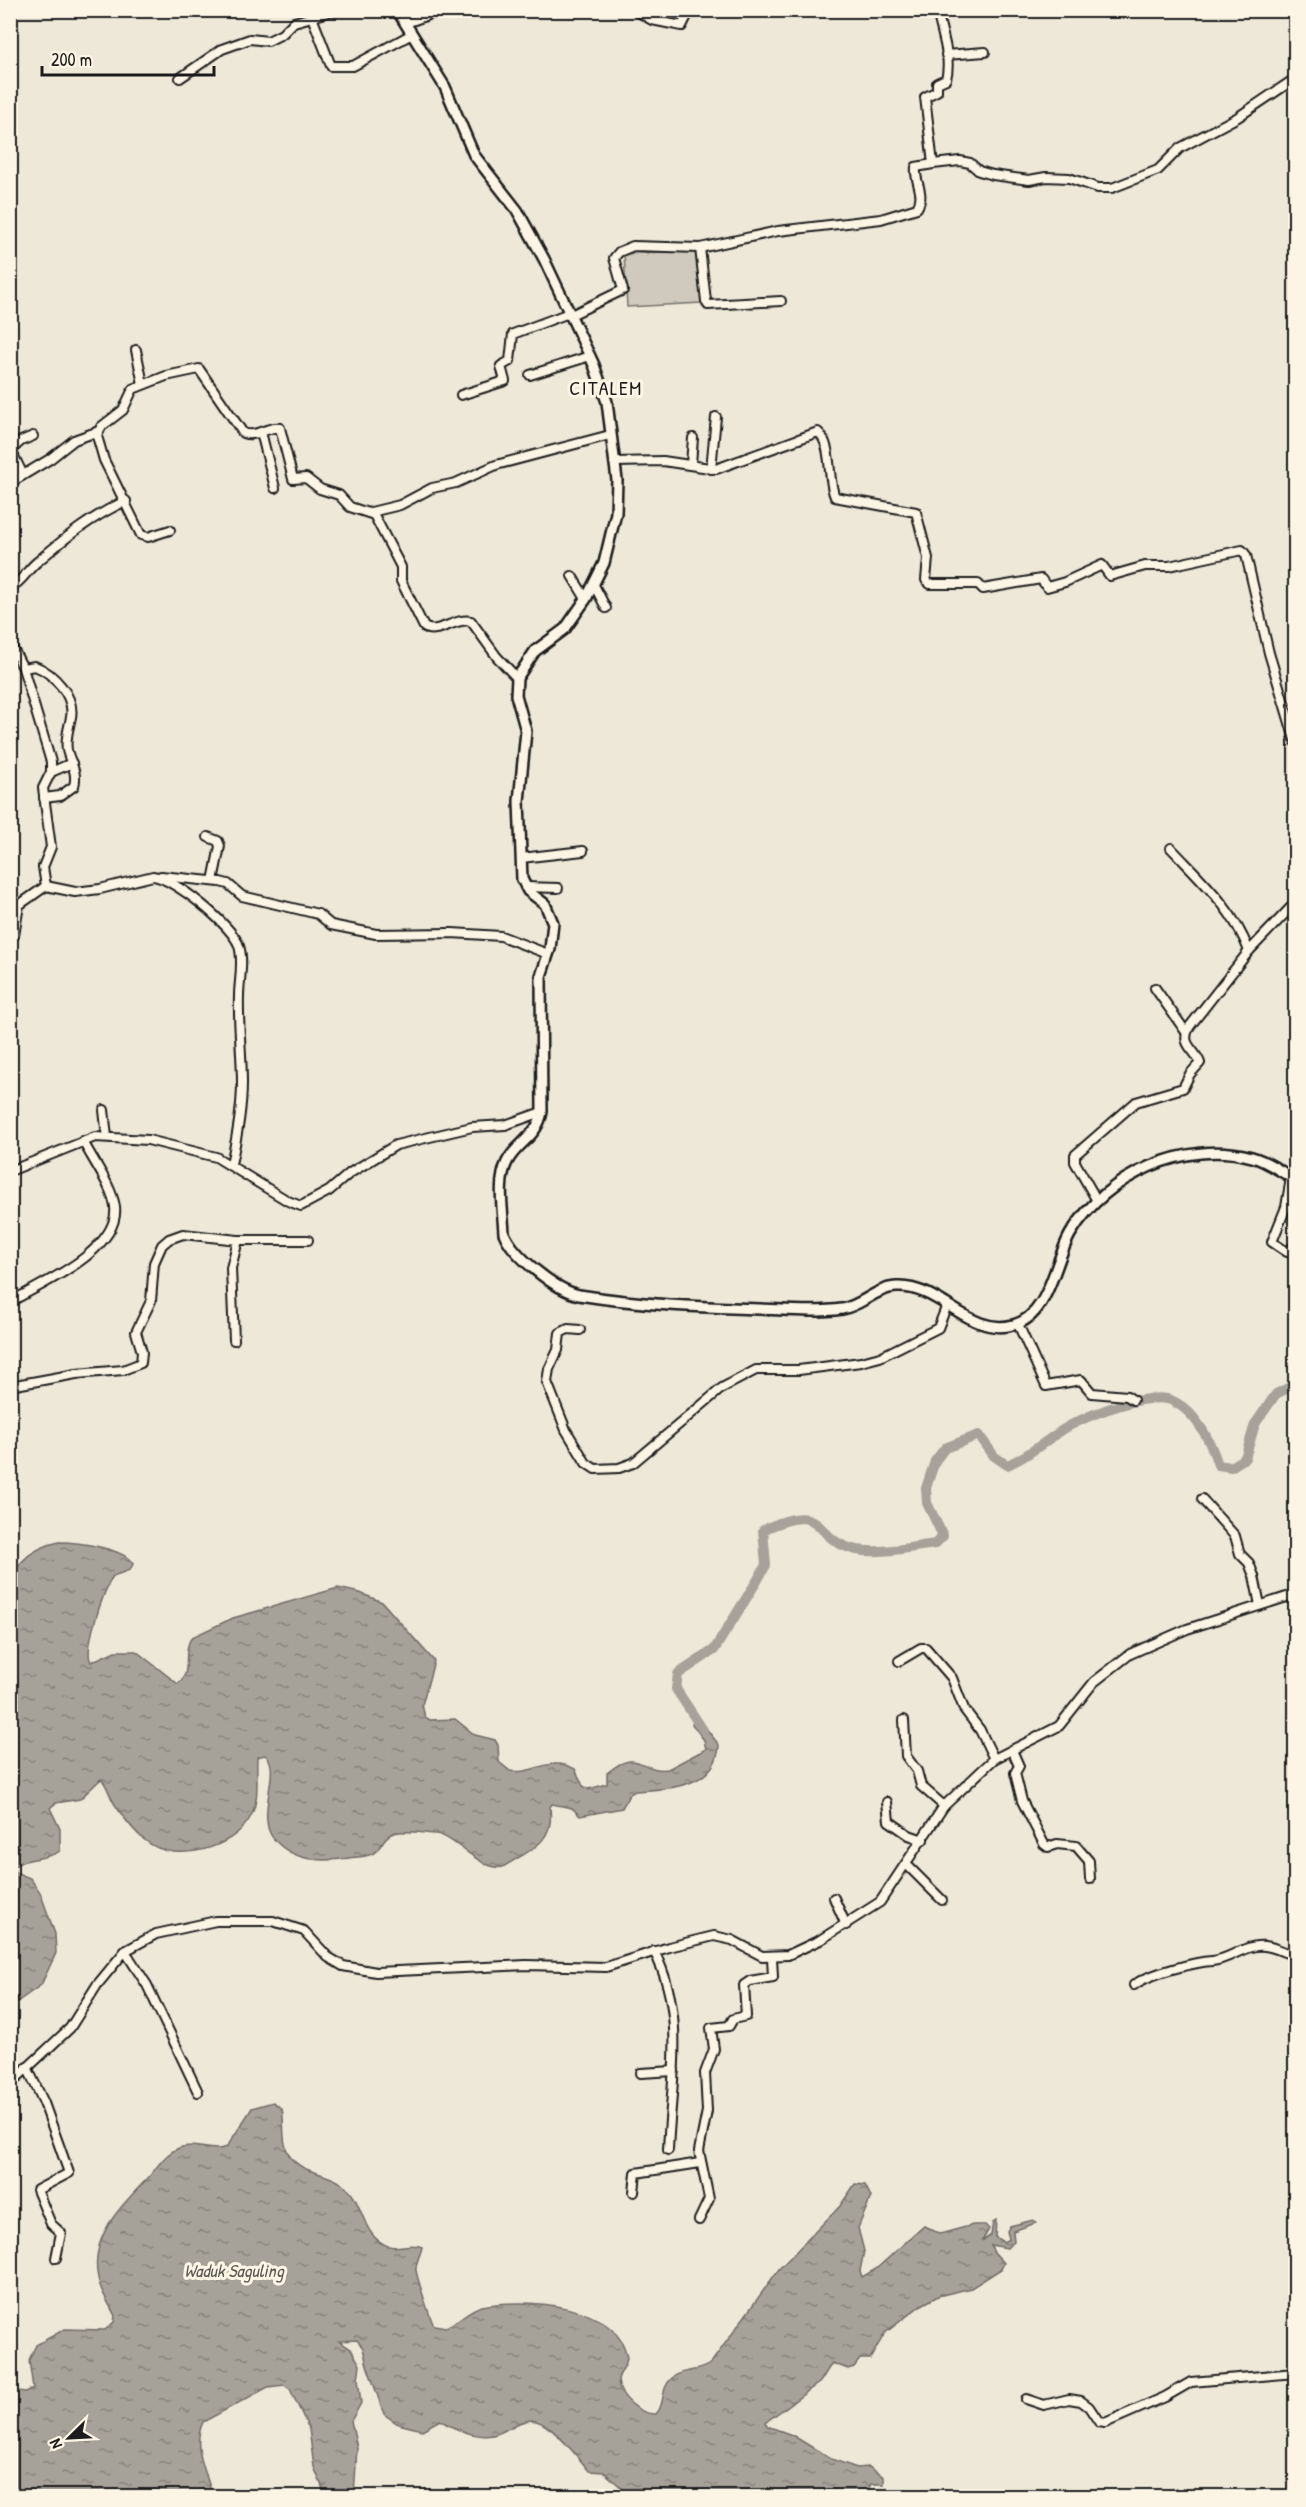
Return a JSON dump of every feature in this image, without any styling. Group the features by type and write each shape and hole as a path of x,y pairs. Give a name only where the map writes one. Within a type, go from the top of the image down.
{"main road":[{"path":"397,10 452,100 474,155 527,226 570,314 590,356 607,402 614,462 616,513 610,546 594,585 565,629 535,651 517,678 516,695 526,731 519,784 521,858 525,887 545,904 552,918 553,930 541,976 542,1112 537,1128 507,1160 502,1173 504,1233 526,1261 568,1292 670,1307 822,1311 848,1308 881,1290 897,1287 906,1288 947,1305 989,1327 1001,1328 1018,1324 1038,1309 1071,1233 1096,1199 1112,1187 1153,1165 1200,1154 1252,1157 1290,1184"}],"street":[{"path":"180,78 222,49 250,39 268,41 282,34 297,20 335,10"},
{"path":"406,23 442,10"},
{"path":"635,10 652,20 682,26 686,23 690,10"},
{"path":"933,164 925,97 937,91 937,83 946,79 946,55 937,10"},
{"path":"312,17 331,66 353,66 412,34"},
{"path":"946,55 985,52"},
{"path":"461,395 505,381 501,366 511,360 513,334 570,314 623,290 614,258 619,252 640,246 700,248 778,231 901,214 919,205 921,188 915,175 916,168 933,164 960,161 970,163 982,172 993,175 1029,180 1069,178 1098,188 1112,188 1158,170 1180,148 1232,120 1296,78"},
{"path":"700,248 708,305 781,301"},
{"path":"136,350 143,384"},
{"path":"530,375 590,356"},
{"path":"10,483 74,440 99,431 123,411 130,391 143,384 199,369 243,433 249,435 275,427 282,430 293,479 306,478 325,491 339,495 350,507 371,512 400,505 432,488 456,483 496,465 610,435"},
{"path":"711,469 716,417"},
{"path":"99,431 98,446 142,537 170,530"},
{"path":"261,432 275,488"},
{"path":"614,462 663,461 711,469 720,468 814,433 820,433 825,443 829,476 835,497 916,512 928,558 926,580 930,584 978,584 982,589 1041,579 1047,587 1065,582 1102,565 1110,576 1145,566 1156,568 1244,551 1269,653 1296,743"},
{"path":"23,475 11,450 15,445 33,436"},
{"path":"691,464 693,438"},
{"path":"10,588 84,523 126,501"},
{"path":"371,512 401,567 401,581 424,627 434,630 464,620 471,621 497,657 517,678"},
{"path":"572,576 586,599"},
{"path":"594,585 606,608"},
{"path":"10,643 23,668 51,762 51,772 43,786 51,847 43,867 46,886"},
{"path":"23,668 35,666 42,668 60,684 68,697 72,712 67,749 75,773 74,786 60,796 44,798"},
{"path":"51,772 72,764"},
{"path":"208,837 218,841 220,845 213,881"},
{"path":"1171,848 1226,905 1237,922 1249,951"},
{"path":"521,858 583,851"},
{"path":"46,886 64,892 75,892 161,876 213,881 228,884 242,896 318,914 331,926 376,934 486,934 508,938 548,954"},
{"path":"161,876 188,892 233,934 239,944 241,1092 231,1164"},
{"path":"10,939 14,936 20,905 46,886"},
{"path":"525,887 558,888"},
{"path":"1186,1032 1249,951 1296,902"},
{"path":"1096,1199 1075,1162 1075,1155 1136,1102 1183,1088 1190,1074 1200,1063 1186,1043 1186,1032 1155,988"},
{"path":"104,1110 107,1137"},
{"path":"10,1171 82,1141 107,1137 148,1140 198,1152 231,1164 288,1201 305,1206 396,1145 472,1127 505,1125 542,1112"},
{"path":"10,1302 80,1261 109,1233 116,1211 113,1200 82,1141"},
{"path":"1290,1184 1286,1207 1272,1242 1287,1251 1296,1245"},
{"path":"10,1386 76,1374 123,1370 139,1365 142,1359 136,1332 150,1301 154,1263 162,1245 169,1239 183,1234 238,1240 308,1240"},
{"path":"234,1340 231,1268 238,1240"},
{"path":"580,1330 568,1329 560,1333 558,1350 549,1369 547,1382 566,1430 586,1463 595,1469 620,1468 633,1463 713,1395 739,1378 761,1369 827,1367 880,1357 938,1328 947,1305"},
{"path":"1018,1324 1042,1380 1048,1388 1081,1380 1092,1393 1127,1396 1133,1400"},
{"path":"1202,1499 1235,1536 1240,1554 1249,1563 1254,1576 1260,1605"},
{"path":"10,2084 70,2028 97,1985 125,1951 156,1934 184,1926 216,1921 273,1921 304,1931 335,1962 365,1971 526,1965 599,1968 629,1962 654,1951 719,1936 732,1940 752,1952 772,1957 794,1953 846,1925 880,1902 907,1865 944,1806 994,1759 1059,1726 1094,1682 1130,1654 1187,1629 1217,1622 1296,1594"},
{"path":"899,1661 914,1651 926,1648 952,1678 964,1709 980,1730 994,1759"},
{"path":"904,1720 906,1756 915,1769 921,1786 944,1806"},
{"path":"1012,1750 1019,1766 1015,1773 1022,1801 1044,1844 1048,1847 1057,1844 1076,1846 1089,1861 1090,1879"},
{"path":"887,1802 889,1821 909,1835 923,1840"},
{"path":"907,1865 942,1900"},
{"path":"834,1898 846,1925"},
{"path":"1134,1985 1172,1968 1195,1965 1204,1960 1213,1961 1243,1949 1263,1946 1296,1956"},
{"path":"125,1951 147,1984 198,2092"},
{"path":"654,1951 667,1981 674,2009 674,2071 668,2150"},
{"path":"699,2220 710,2193 700,2163 702,2129 707,2111 705,2075 714,2049 711,2027 729,2026 733,2019 746,2016 744,1985 750,1981 773,1977 772,1957"},
{"path":"27,2067 44,2103 69,2173 37,2190 51,2224 61,2234 56,2258"},
{"path":"641,2073 674,2071"},
{"path":"634,2192 636,2173 700,2163"},
{"path":"1026,2399 1044,2405 1069,2399 1081,2401 1089,2407 1099,2421 1105,2422 1165,2397 1191,2382 1296,2373"}],"shaded area":[{"path":"699,250 702,303 627,307 624,254"}],"water":[{"path":"59,1542 111,1550 128,1558 133,1564 130,1570 113,1576 105,1594 92,1633 89,1655 91,1662 115,1651 136,1651 178,1684 185,1674 187,1648 192,1637 233,1618 338,1588 360,1593 382,1602 434,1661 422,1705 425,1717 430,1720 455,1719 475,1735 495,1740 498,1745 499,1762 510,1771 557,1764 566,1765 575,1769 583,1786 589,1789 607,1784 607,1773 626,1762 639,1762 651,1768 668,1769 706,1749 704,1740 692,1724 698,1718 719,1745 716,1759 710,1770 700,1778 675,1787 635,1791 629,1795 622,1808 580,1816 572,1808 552,1804 549,1829 539,1844 503,1867 486,1864 442,1836 414,1832 398,1832 390,1835 375,1852 363,1856 318,1860 289,1852 273,1838 268,1828 267,1805 271,1770 270,1761 265,1755 257,1757 256,1802 251,1816 232,1837 203,1850 172,1852 146,1841 121,1813 101,1779 80,1799 56,1803 50,1808 60,1829 60,1851 23,1862 13,1868 15,1872 30,1878 40,1892 55,1934 56,1953 41,1985 11,2006 10,1654 15,1639 12,1583 18,1567 29,1555"},
{"name":"Waduk Saguling","path":"273,2102 282,2109 285,2144 294,2161 306,2169 341,2183 354,2197 370,2230 382,2243 392,2247 417,2245 422,2247 416,2270 434,2325 446,2327 477,2308 500,2304 545,2304 589,2315 607,2326 620,2340 627,2358 618,2380 619,2386 631,2404 650,2414 656,2414 659,2410 665,2387 671,2379 680,2373 711,2363 779,2269 840,2206 855,2184 865,2185 871,2197 858,2228 864,2251 860,2271 862,2277 876,2269 924,2226 940,2234 973,2225 985,2225 989,2229 982,2241 991,2235 993,2222 996,2220 995,2237 1003,2242 1009,2239 1007,2231 1010,2226 1033,2220 1036,2223 1013,2231 1014,2241 1007,2248 991,2245 993,2251 1004,2263 1001,2269 971,2288 938,2296 920,2306 885,2333 870,2359 860,2359 854,2367 848,2369 832,2363 820,2382 766,2422 767,2426 792,2435 831,2459 857,2468 869,2467 884,2477 884,2484 871,2484 867,2492 857,2492 854,2496 653,2496 639,2489 624,2490 604,2472 589,2471 557,2435 536,2421 521,2422 497,2434 482,2436 467,2433 440,2420 422,2430 398,2424 384,2414 363,2348 357,2340 339,2341 351,2349 360,2365 358,2379 361,2403 351,2421 357,2448 354,2496 326,2496 314,2467 309,2429 290,2389 284,2385 268,2387 203,2422 199,2450 212,2496 11,2496 11,2390 25,2392 33,2388 29,2360 36,2345 65,2329 105,2330 114,2322 115,2316 99,2283 96,2263 98,2248 110,2222 118,2210 172,2152 187,2146 216,2149 227,2147 252,2108"}],"waterway":[{"path":"703,1730 676,1689 678,1674 714,1650 757,1581 766,1565 763,1530 784,1521 799,1518 810,1520 831,1538 857,1550 886,1551 935,1544 943,1536 927,1503 926,1488 935,1461 945,1448 979,1435 994,1456 1007,1465 1079,1421 1122,1405 1152,1399 1165,1399 1183,1407 1202,1429 1218,1465 1231,1467 1245,1458 1255,1424 1276,1394 1296,1384"}],"district":[{"name":"CITALEM","path":"606,387"}]}
